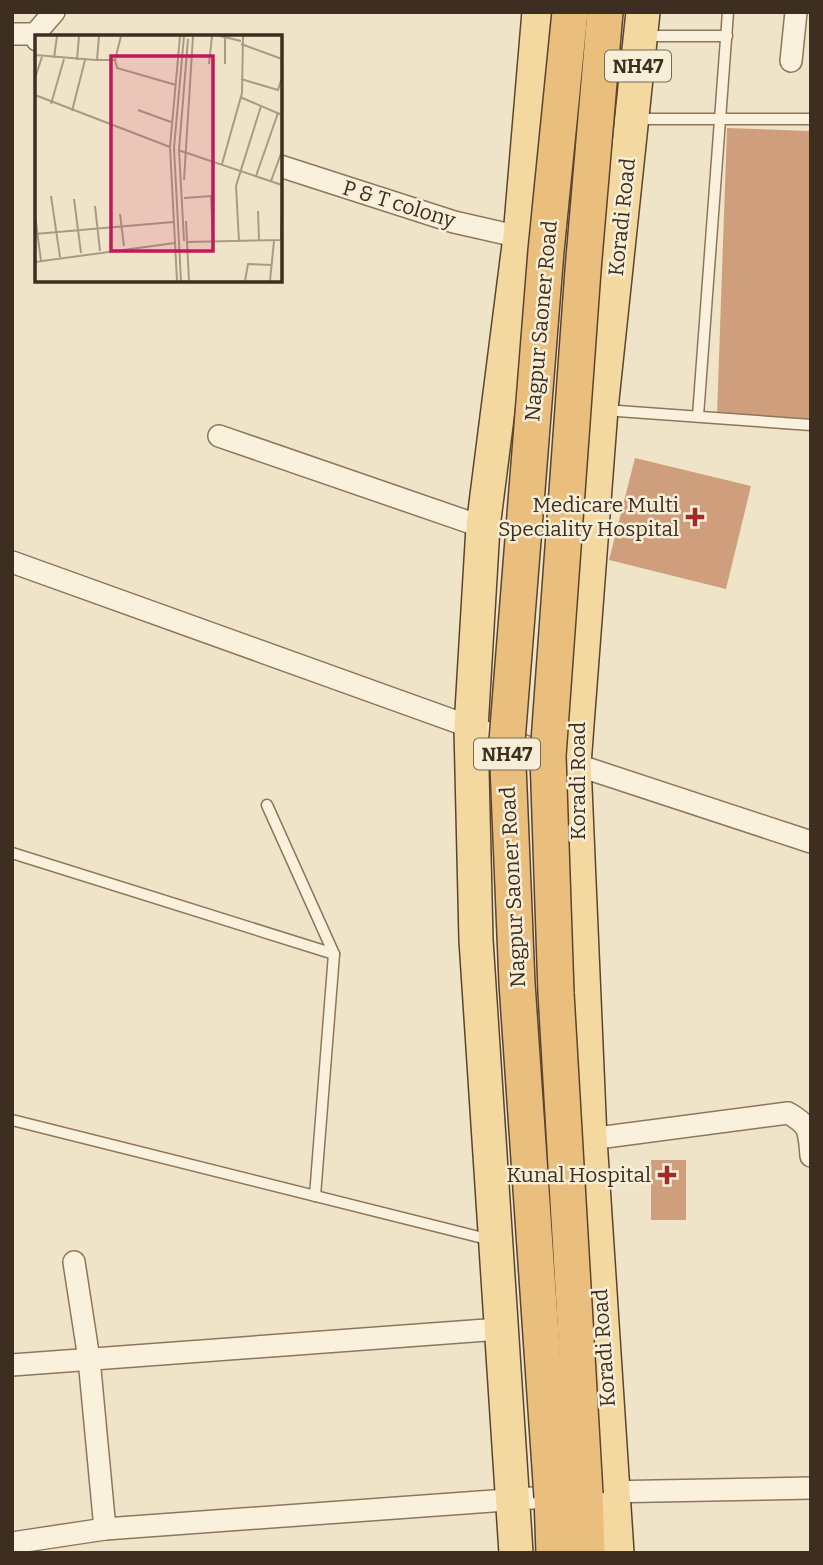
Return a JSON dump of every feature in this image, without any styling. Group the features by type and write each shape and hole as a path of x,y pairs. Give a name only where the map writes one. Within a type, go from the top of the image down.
{"highway":[{"name":"Nagpur Saoner Road","path":"554,1553 584,1494 517,983 507,741 545,264 570,12"},
{"name":"Nagpur Saoner Road","path":"587,1553 555,993 548,756 583,270 605,12"}],"main road":[{"path":"516,1553 475,940 471,728 483,527 520,237 539,12"},
{"name":"Koradi Road","path":"617,1553 584,1494 590,1139 574,764 601,409 642,24"}],"street":[{"path":"37,35 54,12"},
{"path":"791,61 796,12"},
{"path":"12,34 35,37"},
{"name":"P & T colony","path":"282,167 454,222 520,237"},
{"path":"219,436 483,527"},
{"path":"12,562 471,728 811,842"},
{"path":"590,1139 788,1113 804,1122 809,1133 811,1156"},
{"path":"74,1262 89,1359 105,1529"},
{"path":"12,1365 500,1329"},
{"path":"12,1543 105,1529 584,1494 811,1488"}],"lane":[{"path":"698,416 728,12"},
{"path":"642,24 726,36"},
{"path":"633,120 811,119"},
{"path":"601,409 811,425"},
{"path":"267,805 334,954 315,1196"},
{"path":"12,853 334,954"},
{"path":"12,1120 494,1241"}],"building":[{"path":"727,128 811,131 811,419 717,415"},
{"path":"635,458 751,486 726,589 609,560"},
{"path":"651,1160 686,1160 686,1220 651,1220"}],"place":[{"name":"Medicare Multi Speciality Hospital","path":"695,517"},
{"name":"Kunal Hospital","path":"667,1175"}]}
